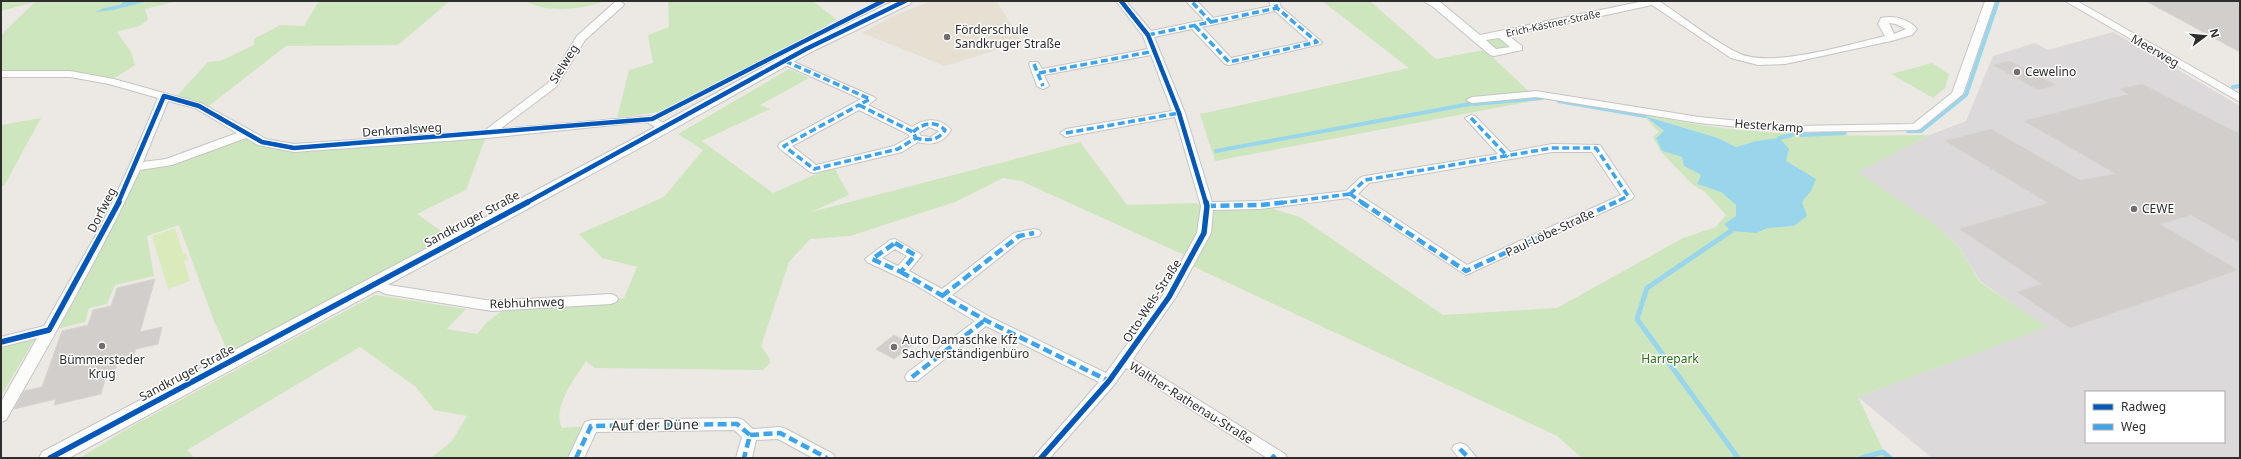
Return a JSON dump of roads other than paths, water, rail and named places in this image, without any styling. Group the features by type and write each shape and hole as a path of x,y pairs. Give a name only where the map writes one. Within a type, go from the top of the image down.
{"street":[{"name":"Sandkruger Straße","path":"50,458 373,283 664,128 785,61 847,28 905,1"},
{"name":"Otto-Wels-Straße","path":"1042,458 1109,381 1169,297 1204,233 1207,206 1179,113 1148,35 1121,1"},
{"path":"1191,1 1211,22"},
{"path":"1652,1 1735,56 1758,62 1785,61 1891,38"},
{"name":"Erich-Kästner-Straße","path":"1478,39 1652,1"},
{"name":"Hesterkamp","path":"1472,100 1536,94 1699,120 1791,129 1916,127 1957,94 1962,76 1990,1"},
{"name":"Meerweg","path":"2070,1 2240,99"},
{"name":"Erich-Kästner-Straße","path":"1432,2 1494,53 1518,48 1501,34"},
{"name":"Sielweg","path":"487,134 552,85 581,38 619,4"},
{"path":"1148,35 1195,26 1276,5 1317,42 1229,62 1195,26"},
{"path":"1043,86 1036,69 1155,51"},
{"path":"785,61 870,100 859,105 784,146 814,169 898,149 914,135 859,105"},
{"name":"Denkmalsweg","path":"1,74 70,74 90,77 199,106 262,142 294,148 487,134 643,119 652,119 664,128"},
{"name":"Dorfweg","path":"1,416 108,224 135,168 164,96"},
{"path":"1066,133 1179,113"},
{"path":"1471,118 1508,157"},
{"path":"135,168 168,162 247,133"},
{"name":"Paul-Löbe-Straße","path":"1552,148 1596,148 1628,196 1466,272 1350,194 1365,180 1508,157 1552,148"},
{"path":"1207,206 1260,205 1350,194"},
{"path":"942,296 1019,236 1034,233"},
{"path":"900,273 919,281 942,296 985,320 1109,381"},
{"name":"Rebhuhnweg","path":"373,283 386,289 492,306 611,299"},
{"path":"912,377 985,320"},
{"path":"1,342 49,330"},
{"name":"Walther-Rathenau-Straße","path":"1124,360 1276,457"},
{"name":"Auf der Düne","path":"576,458 591,426 737,424 750,435"},
{"path":"744,458 750,435 780,433 827,458"}],"water":[{"path":"124,1 148,1 113,10 95,12 104,8 120,5"},
{"path":"1645,116 1718,138 1736,147 1756,141 1779,138 1789,149 1786,161 1816,179 1811,191 1802,202 1807,216 1794,226 1768,228 1756,233 1731,231 1724,224 1736,216 1736,205 1721,192 1697,184 1701,175 1684,166 1682,157 1662,151 1656,138 1664,131"}],"waterway":[{"path":"1908,131 1921,131 1966,95 1998,1"},
{"path":"2233,87 2240,86"},
{"path":"1474,104 1542,98"},
{"path":"1559,101 1645,116"},
{"path":"1216,151 1470,104"},
{"path":"1801,135 1845,133"},
{"path":"1779,138 1792,135"},
{"path":"1731,231 1647,288 1637,319 1738,458"},
{"path":"1861,458 1883,452 1890,458"}],"place":[{"name":"Förderschule Sandkruger Straße","path":"947,37"},
{"name":"Cewelino","path":"2017,72"},
{"name":"CEWE","path":"2134,209"},
{"name":"Bümmersteder Krug","path":"102,346"},
{"name":"Auto Damaschke Kfz Sachverständigenbüro","path":"894,347"}],"park label":[{"name":"Harrepark","path":"1670,359"}]}
